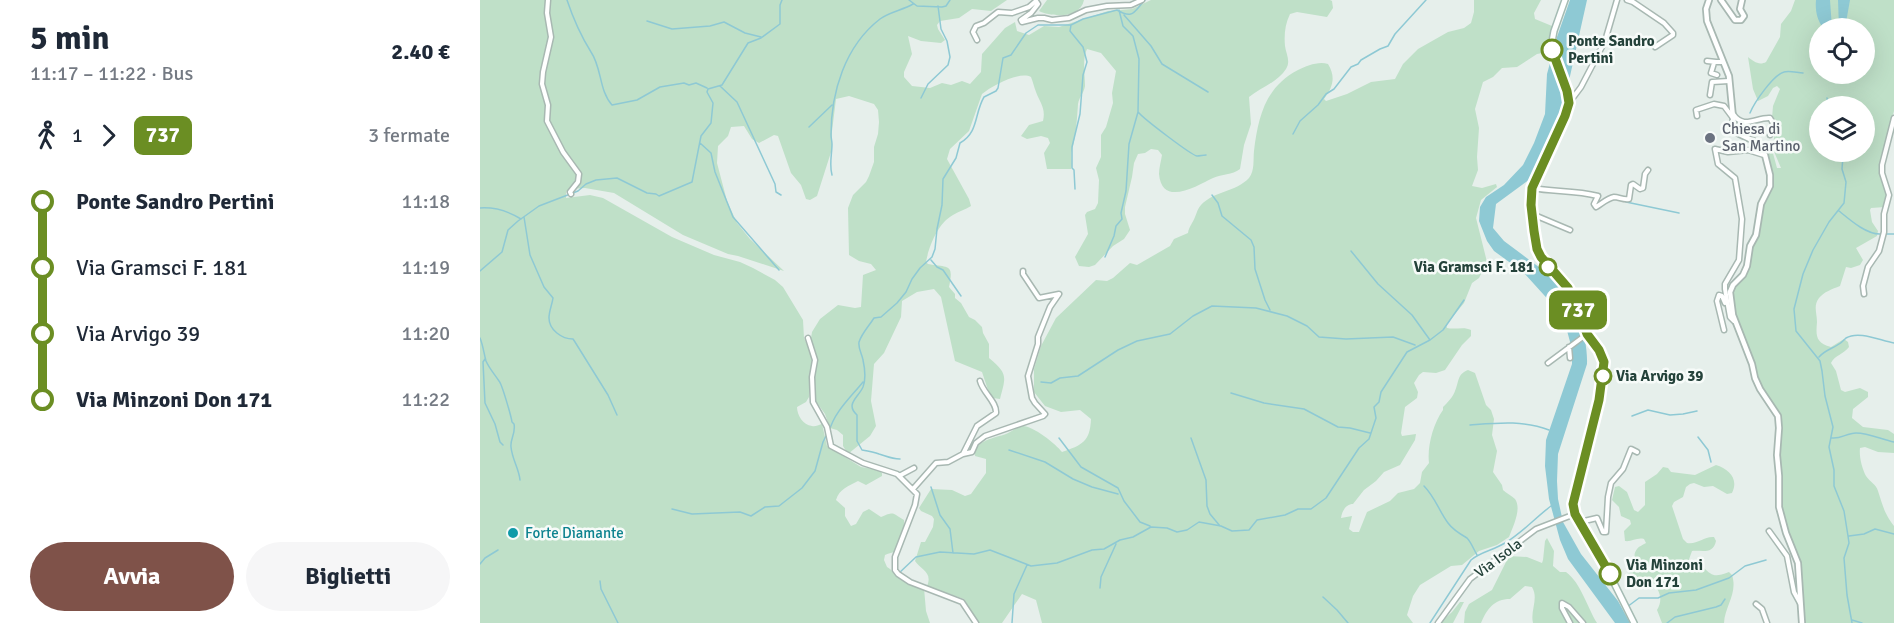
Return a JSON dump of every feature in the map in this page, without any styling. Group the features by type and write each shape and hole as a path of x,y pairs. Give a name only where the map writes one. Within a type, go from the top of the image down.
{"main road":[{"path":"1566,0 1554,31 1552,50 1569,97 1565,116 1532,188 1532,213 1537,249 1541,257 1568,288 1586,334 1601,354 1604,367 1591,436 1573,500 1575,514 1601,556 1634,623"}],"street":[{"path":"548,0 547,13 551,37 542,84 548,105 547,121 563,152 579,174 578,182 570,192 571,194"},
{"path":"977,40 973,32 976,26 998,12 1012,13 1036,2 1038,4 1036,8 1022,22 1038,18 1052,20 1069,18 1086,10 1131,5 1142,0"},
{"path":"1569,97 1581,87 1605,40 1617,0"},
{"path":"1628,0 1664,23 1673,33 1655,47"},
{"path":"1709,0 1706,9 1707,21 1730,81 1734,128 1737,133 1754,140 1765,155 1768,164 1770,186 1761,204 1756,235 1750,246 1747,266 1743,275 1732,285 1730,292 1733,315 1760,389 1778,416 1779,507 1798,563 1802,623"},
{"path":"1721,0 1738,21 1744,16 1740,9 1742,0"},
{"path":"1707,61 1723,62"},
{"path":"1716,62 1711,72 1717,75"},
{"path":"1710,95 1712,82 1730,81"},
{"path":"1697,116 1696,110 1714,105 1724,106 1737,119 1748,123 1766,117 1770,118 1773,123 1770,135"},
{"path":"1864,294 1863,286 1868,267 1878,251 1884,232 1884,214 1889,195 1882,173 1882,165 1894,118"},
{"path":"1727,307 1725,284 1739,260 1742,219 1735,178 1718,164 1715,149 1728,152 1748,150 1765,155"},
{"path":"1532,188 1574,190 1594,195 1598,198 1594,204 1596,207 1615,197 1629,199 1631,185 1643,188 1645,174 1648,170"},
{"path":"1532,213 1570,230"},
{"path":"913,489 936,464 948,462 972,452 976,443 985,436 1044,416 1045,414 1032,398 1028,376 1038,337 1050,307 1059,295 1058,293 1039,298 1022,272 1031,272"},
{"path":"1724,330 1717,301 1719,295 1722,296 1730,317 1736,322"},
{"path":"1548,363 1586,334"},
{"path":"808,338 815,360 812,377 813,402 827,427 831,446 863,463 899,476 916,494 917,500 895,557 895,570 910,582 962,602 976,623"},
{"path":"1569,346 1569,358"},
{"path":"963,454 977,426 996,411 996,407 984,392 980,381"},
{"path":"1580,522 1597,518 1603,532 1606,532 1611,483 1623,469 1631,449 1636,452"},
{"path":"899,476 914,468"},
{"name":"Via Isola","path":"1438,623 1470,579 1531,532 1575,514"},
{"path":"1769,531 1787,556 1794,592 1800,604"},
{"path":"1570,623 1562,608 1562,603 1565,603 1583,623"},
{"path":"1756,604 1762,609 1767,623"}],"green space":[{"path":"480,0 1007,0 991,11 972,9 959,18 940,21 937,25 938,29 945,40 941,43 921,41 908,36 912,54 904,77 912,86 930,88 942,83 951,85 962,81 970,84 981,72 982,54 1005,28 1015,22 1017,31 1029,35 1044,26 1059,27 1108,11 1132,9 1151,0 1330,0 1333,8 1327,17 1297,12 1290,14 1285,34 1288,60 1286,69 1274,81 1249,97 1251,124 1244,145 1240,169 1190,189 1173,192 1167,190 1162,184 1159,174 1162,155 1158,150 1151,149 1138,154 1125,207 1130,230 1124,239 1113,246 1095,265 1089,267 1079,266 1075,257 1088,234 1085,215 1095,209 1098,203 1099,180 1096,168 1101,157 1101,135 1106,127 1113,103 1112,93 1116,71 1101,53 1087,49 1084,62 1085,86 1078,104 1071,169 1047,169 1044,153 1050,143 1048,138 1041,136 1027,139 1021,136 1029,125 1043,121 1044,116 1031,77 1013,78 982,94 969,131 950,149 947,159 971,206 943,223 932,242 926,262 950,270 949,287 955,294 955,298 961,303 969,317 982,327 989,344 989,358 1000,368 1004,376 1000,399 993,398 982,372 955,361 941,297 934,289 917,292 902,301 901,317 884,353 874,364 871,401 876,426 870,436 848,454 843,446 843,435 830,428 825,414 815,400 817,361 811,338 820,319 838,305 861,307 863,275 876,270 871,264 849,255 848,208 853,195 866,182 874,162 874,147 879,122 878,110 874,104 849,96 836,99 832,149 817,196 810,200 806,199 801,185 791,173 778,136 774,135 759,143 752,139 744,126 731,127 728,136 718,146 717,163 727,201 737,223 750,239 784,271 728,254 683,235 614,193 585,188 569,189 566,192 566,198 590,195 603,198 672,237 714,255 740,262 775,280 783,287 803,320 804,338 812,361 809,397 806,402 797,407 799,416 809,425 822,424 827,446 861,467 879,470 882,473 882,476 866,485 858,481 848,486 839,493 836,500 845,508 845,516 851,526 856,524 863,512 869,509 881,517 893,514 904,520 903,532 897,549 885,555 884,560 887,567 902,580 924,588 926,611 930,623 480,623"},
{"path":"1047,0 1084,0 1077,11 1058,15 1039,11"},
{"path":"1474,0 1541,0 1534,13 1535,19 1552,26 1548,52 1537,54 1517,67 1502,68 1493,77 1483,82 1475,109 1479,128 1478,170 1472,186 1482,188 1496,184 1497,187 1481,200 1476,218 1487,262 1479,278 1472,283 1464,303 1446,325 1447,328 1471,330 1471,336 1445,370 1436,373 1423,372 1419,375 1414,383 1418,392 1417,398 1405,407 1401,433 1402,436 1416,434 1415,440 1400,465 1384,472 1364,490 1353,504 1343,510 1341,518 1352,516 1349,529 1359,532 1367,512 1390,501 1398,493 1414,489 1420,483 1422,472 1429,463 1430,443 1436,422 1443,407 1454,393 1460,376 1468,370 1475,373 1486,405 1491,410 1494,419 1492,435 1497,451 1493,472 1503,490 1517,503 1516,518 1509,537 1497,545 1479,551 1462,565 1451,566 1420,585 1413,596 1407,615 1413,623 1042,623 1036,600 1022,594 1002,623 979,623 964,599 927,586 927,574 915,561 921,542 925,542 933,527 932,516 919,508 931,489 952,490 965,496 971,494 986,473 986,459 975,456 978,446 986,440 1006,434 1021,426 1038,432 1062,452 1080,445 1087,438 1091,419 1080,410 1061,412 1045,406 1034,392 1034,369 1041,346 1056,318 1096,280 1107,281 1113,278 1130,263 1137,265 1170,246 1174,239 1188,233 1198,210 1206,200 1244,183 1249,178 1253,168 1258,127 1265,104 1278,85 1287,77 1309,66 1320,63 1328,64 1333,78 1330,90 1324,99 1326,101 1371,82 1395,79 1403,64 1418,49 1448,32 1464,28 1471,23"},
{"path":"1795,0 1894,0 1894,111 1881,156 1880,169 1888,193 1885,207 1870,210 1872,222 1878,231 1877,236 1856,248 1863,260 1860,265 1846,267 1840,286 1821,296 1816,307 1819,341 1831,347 1844,339 1848,342 1849,347 1831,363 1836,371 1841,390 1845,392 1860,388 1868,392 1868,397 1853,409 1852,418 1863,427 1888,430 1894,434 1894,453 1878,452 1865,447 1860,448 1860,451 1865,473 1877,489 1886,513 1894,526 1894,623 1804,623 1799,555 1792,545 1780,508 1780,425 1758,381 1754,363 1734,312 1733,288 1747,272 1751,250 1756,239 1759,208 1771,190 1767,156 1763,147 1771,146 1777,168 1781,168 1773,149 1775,127 1778,126 1772,118 1773,106 1780,89 1777,86 1773,88 1768,96 1758,101 1753,89 1748,57 1759,63 1766,62 1780,37 1781,24 1791,11"},
{"path":"1716,465 1732,475 1734,488 1732,493 1727,494 1713,486 1704,487 1694,483 1686,487 1683,497 1674,502 1672,506 1683,539 1687,543 1710,537 1714,537 1716,541 1710,550 1692,551 1687,565 1689,569 1703,567 1715,575 1729,572 1732,575 1732,594 1724,623 1662,623 1657,610 1660,594 1653,583 1650,580 1636,583 1626,580 1625,575 1634,569 1635,553 1646,543 1644,539 1625,541 1624,531 1631,524 1630,520 1621,516 1619,507 1612,500 1615,487 1619,486 1627,492 1634,510 1638,512 1645,505 1645,482 1663,467 1668,468 1671,472 1695,475"},
{"path":"1547,538 1554,551 1553,566 1560,572 1566,572 1576,582 1597,623 1533,623 1534,591 1532,587 1525,586 1510,599 1495,603 1481,623 1464,623 1465,612 1469,604 1492,590 1509,556 1527,557 1542,563"},
{"path":"1460,602 1464,602 1453,623 1440,623 1452,612"}],"water":[{"path":"1570,0 1587,0 1562,112 1530,179 1496,204 1493,228 1504,241 1555,279 1569,297 1583,330 1587,364 1558,454 1558,499 1563,522 1581,554 1618,601 1630,623 1615,623 1568,559 1560,540 1549,499 1545,466 1546,440 1572,364 1572,349 1563,316 1523,272 1494,251 1479,221 1480,207 1486,197 1504,185 1523,165 1534,143 1545,114 1547,74"},
{"path":"1816,0 1830,0 1831,18 1818,18"},
{"path":"1838,0 1850,0 1847,18 1839,18"}],"waterway":[{"path":"567,0 584,40 595,58 605,93 612,105 637,100 660,87 696,83 707,88"},
{"path":"480,271 502,252 508,230 518,221 539,206 578,191 586,184 596,180 617,178 647,193 659,196 692,182 701,136 711,123 713,103 707,92 708,89 722,85 748,43 761,38 780,24 782,0"},
{"path":"909,0 917,6 942,7 946,6 950,0"},
{"path":"900,459 862,450 857,441 857,415 852,404 863,387 865,377 859,342 874,318 881,317 897,303 920,268 932,257 942,205 943,179 956,158 960,143 970,134 984,97 998,88 1003,58 1011,55 1026,33 1038,25 1071,25 1083,19 1117,10 1130,14 1136,11 1145,0"},
{"path":"1293,134 1300,121 1318,105 1326,94 1334,89 1351,67 1388,46 1395,34 1426,0"},
{"path":"832,175 831,135 834,103 842,71 849,56 868,30 880,19 913,4"},
{"path":"921,98 928,84 948,65 950,57 947,41 941,29 938,6"},
{"path":"1105,257 1116,226 1122,219 1129,144 1138,112 1139,59 1133,36 1123,26 1119,10"},
{"path":"1124,15 1151,46 1162,64 1208,92"},
{"path":"647,21 672,29 710,26 724,22 745,33 761,37"},
{"path":"1071,25 1070,31 1083,47 1087,62 1083,75 1080,114 1072,147 1075,189"},
{"path":"1750,113 1764,90 1780,74 1788,71 1803,73"},
{"path":"720,86 737,102 775,184 776,192 781,195"},
{"path":"809,127 832,105"},
{"path":"1138,112 1193,154 1206,155"},
{"path":"700,143 711,153 715,172 733,217 779,270"},
{"path":"1843,162 1846,182 1844,203 1829,222 1813,250 1803,274 1794,309 1796,331 1820,361 1825,396 1833,427 1829,447 1834,470 1834,486 1844,511 1849,543 1844,558 1852,623"},
{"path":"1212,195 1218,203 1222,216 1251,240 1254,247 1255,269 1270,310"},
{"path":"1626,202 1679,213"},
{"path":"480,208 501,210 521,219"},
{"path":"1839,211 1864,230 1881,234"},
{"path":"524,217 530,255 544,287 553,298 549,315 551,326 561,336 573,339 608,395 617,415"},
{"path":"1886,234 1894,234"},
{"path":"1351,251 1378,284 1412,315 1430,340"},
{"path":"931,260 943,270 961,296"},
{"path":"898,574 916,557 940,552 974,554 990,550 1031,566 1057,563 1092,550 1104,549 1151,527 1167,528 1177,532 1187,530 1199,522 1221,526 1232,531 1249,530 1257,520 1285,515 1298,509 1311,509 1326,498 1359,448 1369,439 1376,418 1374,407 1407,352 1443,330 1464,300"},
{"path":"1041,382 1051,383 1060,378 1078,376 1118,350 1137,341 1170,334 1193,316 1212,306 1256,308 1287,316 1307,326 1319,337 1346,339 1393,337 1415,345"},
{"path":"1819,357 1851,336 1857,335 1894,343"},
{"path":"480,338 486,361 500,383 514,424 511,447 520,480"},
{"path":"485,359 483,362 485,403 503,445"},
{"path":"829,432 839,411 863,382"},
{"path":"1231,393 1264,403 1304,409 1338,427 1370,433"},
{"path":"1632,416 1648,410 1670,415 1697,411"},
{"path":"1470,425 1520,423 1549,430"},
{"path":"1832,438 1861,433 1894,442"},
{"path":"672,509 692,514 740,512 751,516 765,507 779,506 802,488 815,471 826,436"},
{"path":"1698,437 1708,450 1711,462"},
{"path":"1059,438 1081,467 1118,488 1124,501 1140,522 1150,526"},
{"path":"1191,438 1206,480 1207,506 1210,514 1220,526"},
{"path":"1009,450 1045,462 1073,479 1092,487 1118,494"},
{"path":"1424,486 1448,523 1467,538 1477,555"},
{"path":"931,487 940,515 950,529 953,553"},
{"path":"1430,623 1471,560 1511,539 1551,506"},
{"path":"1849,536 1864,534 1875,529 1894,534"},
{"path":"1100,588 1101,577 1116,544"},
{"path":"480,564 498,550"},
{"path":"1627,607 1639,598 1658,598 1669,593 1696,590 1729,578 1745,566 1766,560"},
{"path":"1012,623 1014,594 1027,565"},
{"path":"600,581 601,589 618,623"},
{"path":"1323,597 1348,623"},
{"path":"1667,623 1675,617 1721,605 1725,599"},
{"path":"1852,620 1862,623"}],"bus line":[{"name":"737","path":"1552,50 1569,103 1568,110 1533,183 1532,213 1537,249 1551,270 1568,288 1587,334 1603,357 1603,378 1599,400 1573,496 1573,504 1575,514 1610,574"}],"place":[{"name":"Ponte Sandro Pertini","path":"1552,50"},
{"name":"Chiesa di San Martino","path":"1710,138"},
{"name":"Via Gramsci F. 181","path":"1548,267"},
{"name":"Via Arvigo 39","path":"1603,376"},
{"name":"Forte Diamante","path":"513,533"},
{"name":"Via Minzoni Don 171","path":"1610,574"}]}
